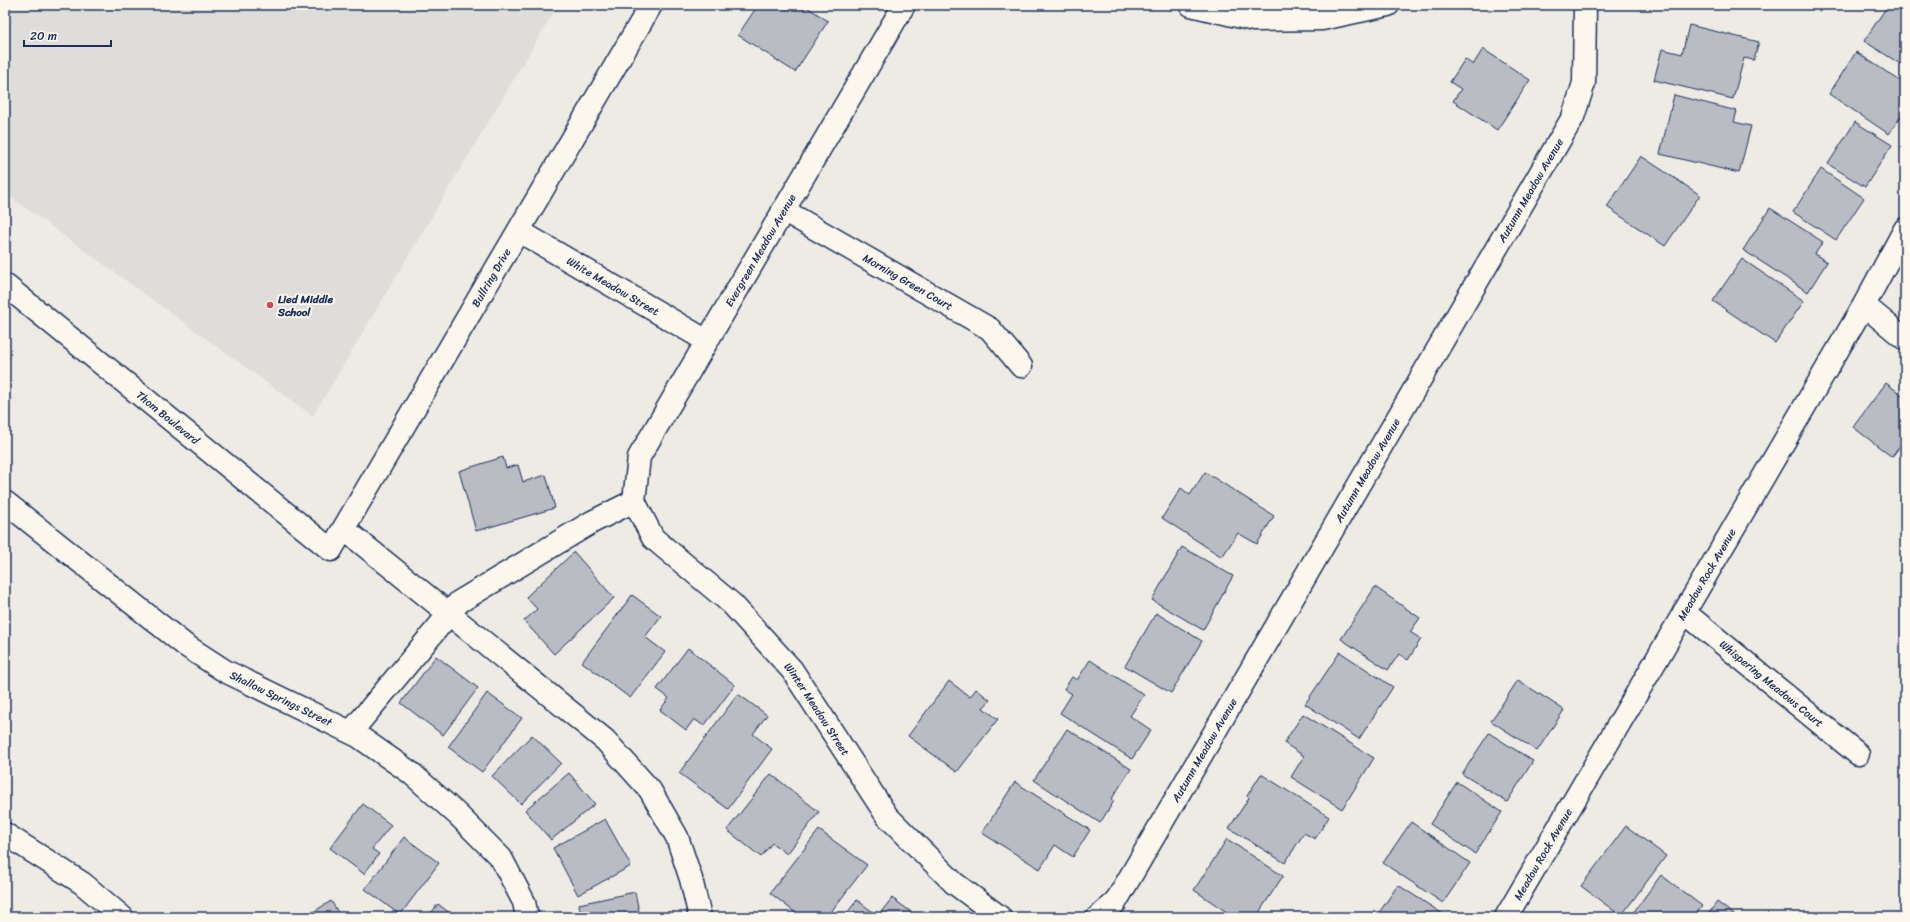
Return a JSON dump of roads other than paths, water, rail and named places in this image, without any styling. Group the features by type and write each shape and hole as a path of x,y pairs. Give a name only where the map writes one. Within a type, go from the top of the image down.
{"street":[{"name":"Bullring Drive","path":"331,550 651,5"},
{"name":"Evergreen Meadow Avenue","path":"634,501 639,457 904,5"},
{"path":"1191,5 1254,20 1322,19 1374,7"},
{"name":"Autumn Meadow Avenue","path":"1098,917 1115,903 1573,117 1584,83 1585,5"},
{"name":"Morning Green Court","path":"783,210 990,329 1021,366"},
{"name":"Meadow Rock Avenue","path":"1506,917 1864,305 1905,229"},
{"name":"White Meadow Street","path":"519,231 707,341"},
{"name":"Thom Boulevard","path":"5,285 331,550"},
{"path":"1864,305 1905,339"},
{"path":"351,732 459,602 592,522 634,501"},
{"name":"Winter Meadow Street","path":"634,501 653,538 732,604 792,670 886,816 954,883 1000,917"},
{"name":"Shallow Springs Street","path":"5,502 202,656 225,671 351,732 410,773 458,815 501,858 524,902 527,917"},
{"path":"344,528 605,740 650,790 676,837 691,879 700,917"},
{"name":"Whispering Meadows Court","path":"1684,612 1858,754"},
{"path":"5,834 82,883 122,917"}],"place":[{"name":"Lied Middle School","path":"270,305"}]}
